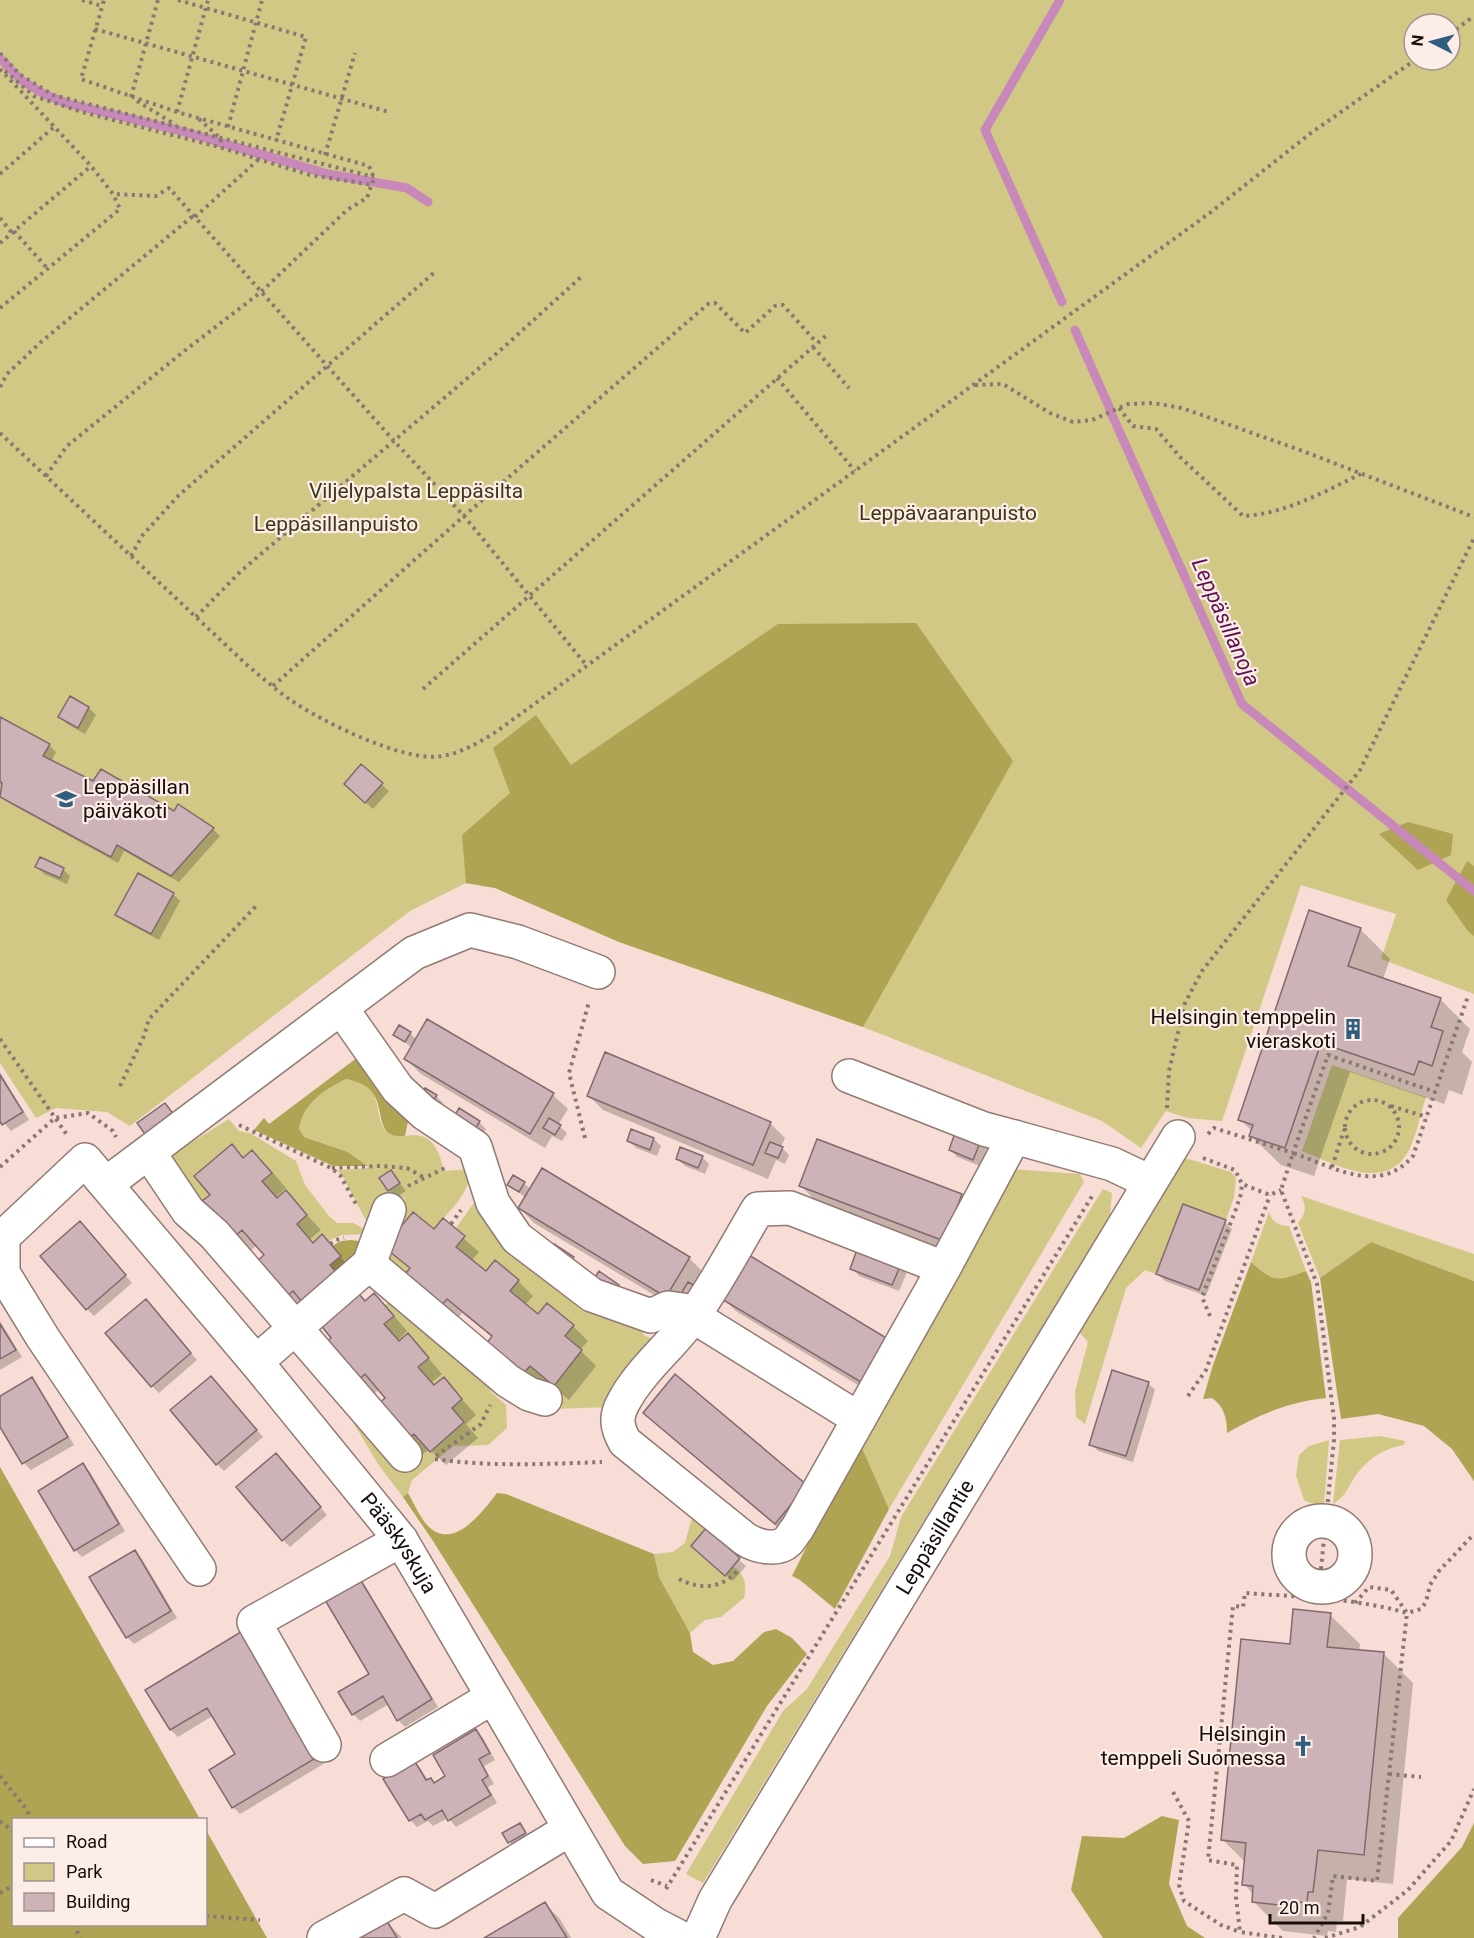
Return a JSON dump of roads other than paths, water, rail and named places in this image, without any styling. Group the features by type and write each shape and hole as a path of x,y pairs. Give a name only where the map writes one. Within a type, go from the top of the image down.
{"street":[{"path":"198,1569 43,1338 3,1273 3,1237 95,1172 149,1153 414,953 470,930 518,942 598,972"},
{"path":"341,1008 398,1089 424,1113 475,1147 493,1203 517,1238 592,1295 651,1316 668,1308 683,1310 859,1419"},
{"path":"849,1076 984,1129 1112,1164 1150,1182"},
{"path":"944,1268 790,1208 758,1209 693,1316 632,1388 622,1404 617,1428 625,1442 745,1539 754,1544 775,1546 788,1541 944,1268 1014,1137"},
{"name":"Leppäsillantie","path":"698,1938 722,1889 1150,1182 1180,1145"},
{"path":"149,1153 188,1211 214,1234 405,1455"},
{"name":"Pääskyskuja","path":"95,1172 256,1362 401,1540 608,1893 669,1932"},
{"path":"256,1362 295,1328 379,1238 508,1381 529,1394 545,1399"},
{"path":"1326,1522 1338,1525 1352,1540 1355,1551 1354,1562 1350,1572 1342,1580 1319,1593 1300,1580 1293,1572 1289,1562 1289,1550 1298,1531 1307,1524 1326,1522"},
{"path":"324,1745 254,1622 401,1540"},
{"path":"387,1760 493,1697"},
{"path":"324,1938 404,1894 435,1911 570,1829"}],"waterway":[{"name":"Leppäsillanoja","path":"1060,0 985,130 1062,302"},
{"path":"0,58 21,80 44,94 66,103 185,132 328,174 407,188 428,202"},
{"name":"Leppäsillanoja","path":"1075,330 1110,409"},
{"name":"Leppäsillanoja","path":"1112,415 1242,704 1474,891"}],"place":[{"name":"Leppäsillan päiväkoti","path":"66,799"},
{"name":"Helsingin temppelin vieraskoti","path":"1353,1029"},
{"name":"Helsingin temppeli Suomessa","path":"1303,1746"}],"park label":[{"name":"Viljelypalsta Leppäsilta","path":"416,491"},
{"name":"Leppävaaranpuisto","path":"948,513"},
{"name":"Leppäsillanpuisto","path":"336,524"}]}
